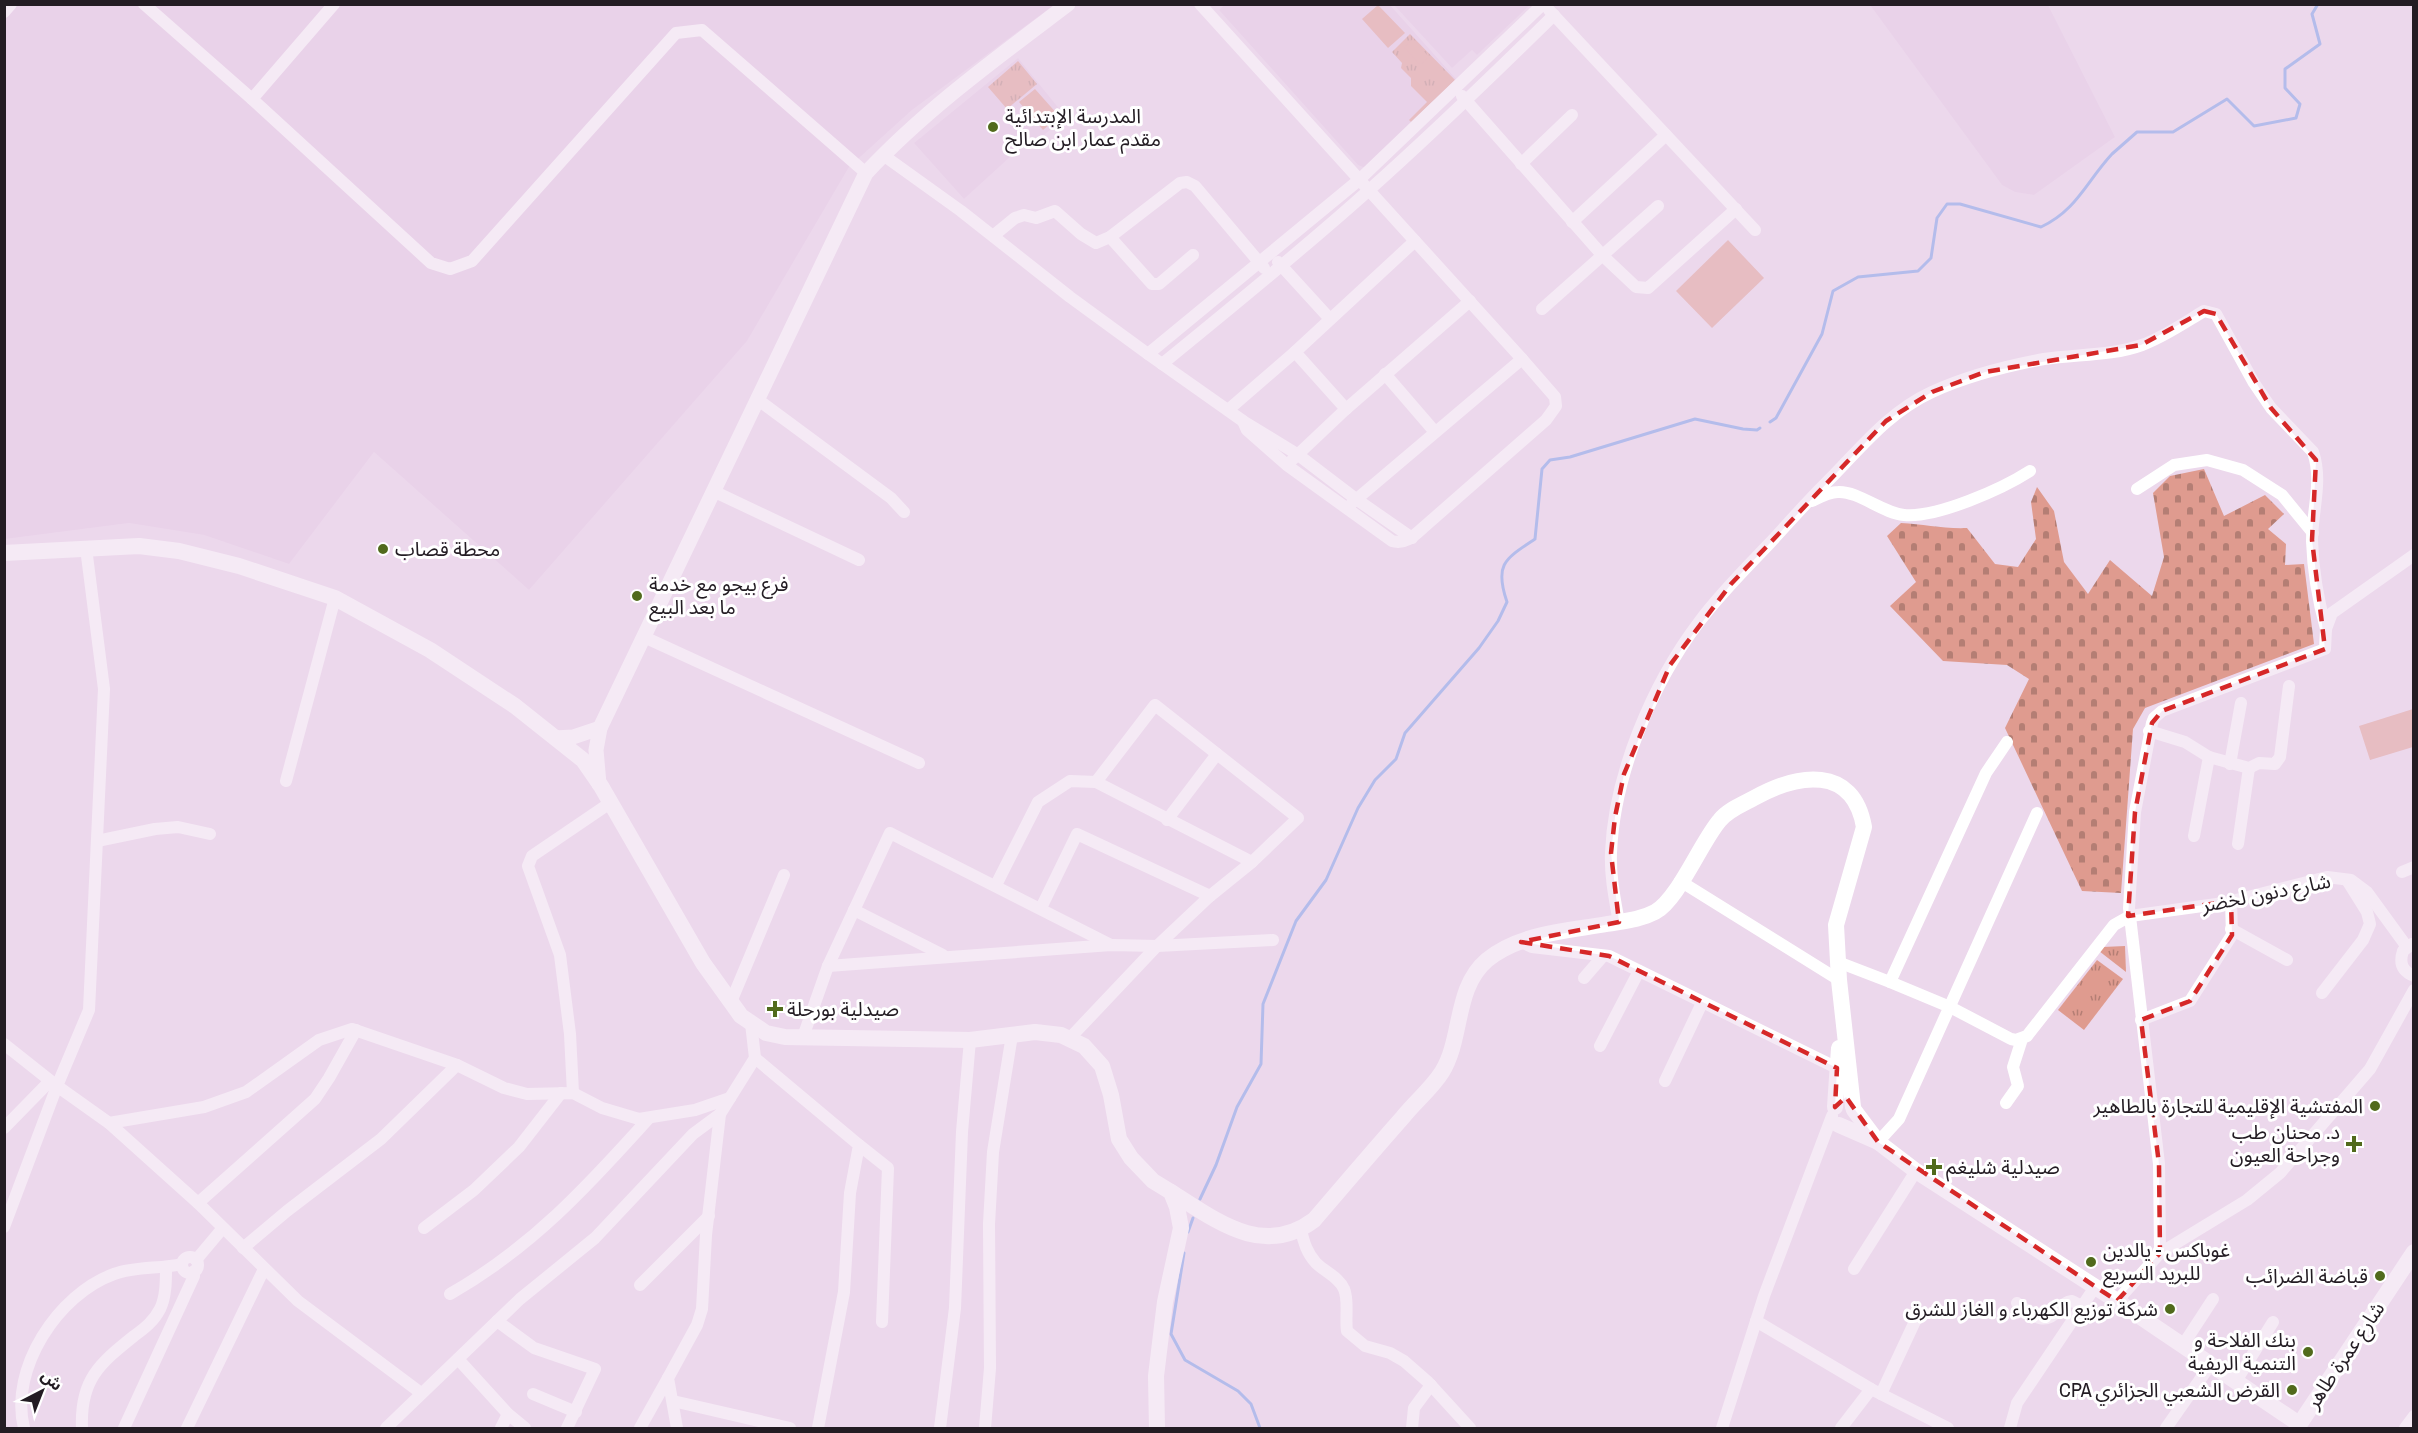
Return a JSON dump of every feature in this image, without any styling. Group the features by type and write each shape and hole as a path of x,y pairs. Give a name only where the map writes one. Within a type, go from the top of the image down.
{"main road":[{"path":"4,553 139,546 179,551 239,566 335,598 430,650 516,706 583,760 703,963 741,1016 766,1033 785,1037 970,1040 1035,1032 1061,1035 1084,1046 1102,1066 1111,1095 1119,1139 1131,1158 1153,1181 1216,1219 1260,1238 1277,1237 1301,1230 1314,1220 1442,1072 1465,994 1475,975 1487,961 1530,938 1638,920 1658,910 1680,881 1720,819 1737,807 1785,783 1801,779 1829,780 1854,799 1862,813 1864,827 1836,925 1853,1121 1847,1125 1835,1116"},
{"path":"1835,1116 1842,1014"},
{"path":"1853,1109 1878,1142"},
{"path":"1835,1116 1878,1142 1916,1171 2183,1345 2300,1427"},
{"path":"1157,1428 1157,1365 1165,1302 1181,1228 1171,1192"},
{"name":"شارع عمرة طاهر","path":"2300,1427 2414,1252"}],"street":[{"path":"4,12 11,4"},
{"path":"144,4 252,99 431,263 450,269 472,261 676,33 702,30 866,173"},
{"path":"252,99 334,4"},
{"path":"599,784 596,750 600,728 866,173 897,140 1000,55 1068,4"},
{"path":"1200,4 1522,359 1555,397 1556,406 1552,414 1405,542 1392,541 1287,465 1247,430 1243,421"},
{"path":"1148,354 1359,180 1456,90 1543,4 1755,230"},
{"path":"1162,364 1369,191 1554,15"},
{"path":"1456,90 1603,256 1636,287 1648,288 1736,209"},
{"path":"1521,164 1572,115"},
{"path":"1572,222 1666,135"},
{"path":"883,155 1148,354 1243,421 1298,454 1356,499 1412,538"},
{"path":"993,236 1016,218 1024,215 1036,218 1055,211 1096,243 1110,237 1179,183 1187,182 1195,186 1270,276"},
{"path":"1542,309 1658,206"},
{"path":"1110,237 1152,284 1159,284 1193,255"},
{"path":"1228,410 1295,352 1415,241"},
{"path":"1271,254 1330,319"},
{"path":"1287,465 1385,374 1470,301"},
{"path":"1619,922 1612,885 1611,854 1615,817 1624,774 1646,714 1670,665 1698,623 1803,505 1886,421 1908,404 1932,392 1985,372 2043,360 2141,345 2173,330 2204,311 2216,314 2254,383 2271,408 2313,452 2318,472 2313,533 2317,598 2326,629"},
{"path":"1295,352 1346,409"},
{"path":"1346,509 1522,359"},
{"path":"1385,374 1435,432"},
{"path":"757,399 891,498 904,512"},
{"path":"2137,489 2174,465 2207,460 2243,470 2282,495 2313,533"},
{"path":"1803,505 1839,492 1850,494 1890,512 1905,515 1926,514 1985,496 2030,471"},
{"path":"713,491 859,560"},
{"path":"4,1227 53,1083 89,1010 104,689 86,548"},
{"path":"2160,1253 2158,1164 2130,916 2136,812 2149,731 2154,718 2162,711 2325,649 2326,629 2332,613 2414,555"},
{"path":"286,781 335,598"},
{"path":"644,637 919,763"},
{"path":"2149,731 2185,742 2209,757 2230,764 2249,768 2259,763 2276,764 2279,762 2289,686"},
{"path":"2230,764 2241,703"},
{"path":"1069,1039 1157,946 1298,818 1155,705 1096,782"},
{"path":"555,738 573,737 600,728"},
{"path":"1890,982 1950,847 1986,773 2007,742"},
{"path":"1167,820 1217,754"},
{"path":"2194,836 2209,757"},
{"path":"2238,844 2249,768"},
{"path":"996,885 1038,802 1070,781 1096,782 1252,862"},
{"path":"424,1228 474,1190 519,1147 567,1093 570,1035 560,955 528,866 532,856 610,803"},
{"path":"1878,1142 1899,1119 2037,813"},
{"path":"97,841 155,829 178,827 210,834"},
{"path":"803,1037 828,966 890,833 1111,945"},
{"path":"1041,908 1077,834 1210,896"},
{"path":"731,1002 784,875"},
{"name":"شارع دنون لخضر","path":"2130,916 2231,901 2327,877 2351,880 2367,892 2410,945"},
{"path":"2322,993 2363,940 2370,924 2367,912 2346,879"},
{"path":"1680,881 1839,980"},
{"path":"2141,1020 2190,1001 2232,935 2231,901"},
{"path":"854,910 945,956"},
{"path":"1838,962 1950,1007 2011,1039 2022,1039 2027,1036 2114,925 2130,916"},
{"path":"2231,929 2287,960"},
{"path":"828,966 1111,945 1157,946 1273,940"},
{"path":"1521,942 1532,947 1609,956 1837,1068"},
{"path":"2403,1010 2410,974 2401,962 2403,951 2410,945"},
{"path":"1584,978 1603,956"},
{"path":"1600,1046 1639,971"},
{"path":"2117,1301 2160,1253 2247,1200 2280,1173 2370,1069 2390,1038 2414,990"},
{"path":"1665,1081 1702,1003"},
{"path":"386,1428 520,1299 595,1238 693,1134 720,1114 755,1058 752,1023"},
{"path":"109,1123 204,1107 246,1092 320,1040 352,1029 457,1065 504,1088 527,1094 567,1093 602,1108 639,1119 695,1110 730,1098"},
{"path":"198,1203 315,1099 330,1078 356,1030"},
{"path":"986,1428 990,1368 989,1224 993,1162 1012,1035"},
{"path":"2006,1103 2018,1086 2013,1067 2022,1039"},
{"path":"940,1428 955,1308 962,1132 970,1040"},
{"path":"4,1044 109,1123 198,1203 298,1301 421,1393"},
{"path":"755,1058 888,1168 882,1322"},
{"path":"243,1248 381,1139 457,1065"},
{"path":"4,1128 53,1083"},
{"path":"640,1428 697,1325 702,1309 720,1114"},
{"path":"1722,1428 1756,1321 1835,1116"},
{"path":"450,1294 499,1263 534,1235 583,1191 649,1118"},
{"path":"818,1428 844,1292 850,1193 859,1145"},
{"path":"1854,1269 1916,1171"},
{"path":"640,1285 709,1216"},
{"path":"124,1428 194,1276 195,1266 222,1229"},
{"path":"1301,1230 1306,1250 1317,1264 1343,1287 1346,1296 1347,1330 1365,1346 1390,1353 1431,1385 1470,1428"},
{"path":"24,1428 21,1416 24,1382 34,1354 51,1321 83,1290 114,1273 182,1264 188,1258 195,1266"},
{"path":"82,1428 82,1407 91,1377 115,1352 151,1323 160,1308 166,1282 166,1267"},
{"path":"187,1428 264,1269"},
{"path":"2010,1428 2018,1403 2095,1287"},
{"path":"2183,1345 2213,1299"},
{"path":"2017,1303 2040,1319 2055,1316 2067,1302 2072,1301 2082,1306"},
{"path":"1841,1428 1876,1391 1917,1317"},
{"path":"497,1321 534,1348 595,1369 567,1428"},
{"path":"1756,1321 1876,1391 1948,1428"},
{"path":"2236,1381 2273,1322"},
{"path":"458,1359 508,1414 525,1428"},
{"path":"2166,1428 2211,1364"},
{"path":"668,1378 677,1428"},
{"path":"1412,1428 1414,1408 1431,1385"},
{"path":"532,1394 576,1412"},
{"path":"673,1401 790,1428"},
{"path":"501,1428 508,1414"},
{"path":"2405,1428 2414,1416"}],"highlighted area":[{"path":"2204,311 2216,314 2271,408 2316,460 2312,540 2325,649 2162,711 2152,723 2135,812 2128,916 2231,901 2232,935 2190,1001 2141,1020 2159,1164 2160,1253 2117,1301 1878,1142 1846,1097 1835,1107 1837,1068 1609,956 1521,942 1619,922 1611,853 1615,817 1624,774 1670,665 1731,584 1886,421 1932,392 1985,372 2141,345"}],"shaded area":[{"path":"1225,4 1390,5 1458,81 1368,169 1358,165 1219,10"},
{"path":"4,5 1054,5 912,110 849,167 747,341 529,590 374,452 289,564 204,535 129,523 5,539"},
{"path":"1394,5 1530,5 1477,55 1472,50 1452,68"},
{"path":"1870,5 2048,5 2115,137 2034,195 2015,192 2002,185"},
{"name":"المدرسة الإبتدائية مقدم عمار ابن صالح","path":"1018,58 1066,117 1038,140 1031,138 964,199 914,143"}],"green space":[{"path":"1378,5 1405,33 1388,48 1362,19"},
{"path":"1410,34 1455,80 1411,122 1409,120 1427,102 1411,86 1411,78 1401,68 1402,63 1392,52"},
{"path":"1413,39 1429,57 1420,65 1404,47"},
{"path":"1018,61 1037,84 1007,109 988,87"},
{"path":"1035,89 1059,116 1043,130 1019,102"},
{"path":"1728,240 1764,278 1712,328 1676,291"},
{"path":"2204,469 2224,516 2265,495 2284,514 2268,529 2286,544 2285,565 2304,564 2314,644 2145,708 2133,729 2121,893 2082,891 2005,728 2029,679 2007,665 1943,661 1890,606 1916,582 1887,536 1901,523 1967,528 1995,564 2018,567 2036,539 2031,502 2037,487 2054,511 2064,562 2088,594 2110,560 2152,596 2164,557 2153,493 2170,476"},
{"path":"2413,709 2413,747 2370,760 2359,726"},
{"path":"2125,946 2126,972 2099,951 2103,947"},
{"path":"2097,960 2123,979 2084,1030 2058,1010"}],"waterway":[{"path":"1770,422 1776,418 1822,334 1833,291 1858,277 1918,271 1931,258 1937,218 1947,204 1960,204 2041,227 2064,212 2112,154 2137,132 2173,132 2227,99 2254,126 2296,118 2300,104 2285,88 2285,69 2320,44 2312,14 2318,4"},
{"path":"1200,1199 1216,1165 1237,1107 1261,1064 1263,1004 1296,921 1326,880 1358,808 1375,780 1396,759 1405,733 1479,648 1498,621 1507,602 1502,579 1505,564 1516,552 1535,539 1542,469 1550,460 1570,457 1695,419 1743,429 1757,430 1760,428"},
{"path":"1188,1232 1193,1218"},
{"path":"1184,1253 1171,1334 1185,1360 1238,1391 1251,1404 1260,1428"}],"place":[{"name":"المدرسة الإبتدائية مقدم عمار ابن صالح","path":"993,127"},
{"name":"محطة قصاب","path":"383,549"},
{"name":"فرع بيجو مع خدمة ما بعد البيع","path":"637,596"},
{"name":"صيدلية بورحلة","path":"775,1009"},
{"name":"المفتشية الإقليمية للتجارة بالطاهير","path":"2375,1106"},
{"name":"د. محنان طب وجراحة العيون","path":"2354,1144"},
{"name":"صيدلية شليغم","path":"1934,1167"},
{"name":"غوباكس - يالدين للبريد السريع","path":"2091,1262"},
{"name":"قباضة الضرائب","path":"2380,1276"},
{"name":"شركة توزيع الكهرباء و الغاز للشرق","path":"2170,1309"},
{"name":"بنك الفلاحة و التنمية الريفية","path":"2308,1352"},
{"name":"CPA القرض الشعبي الجزائري","path":"2292,1390"}]}
